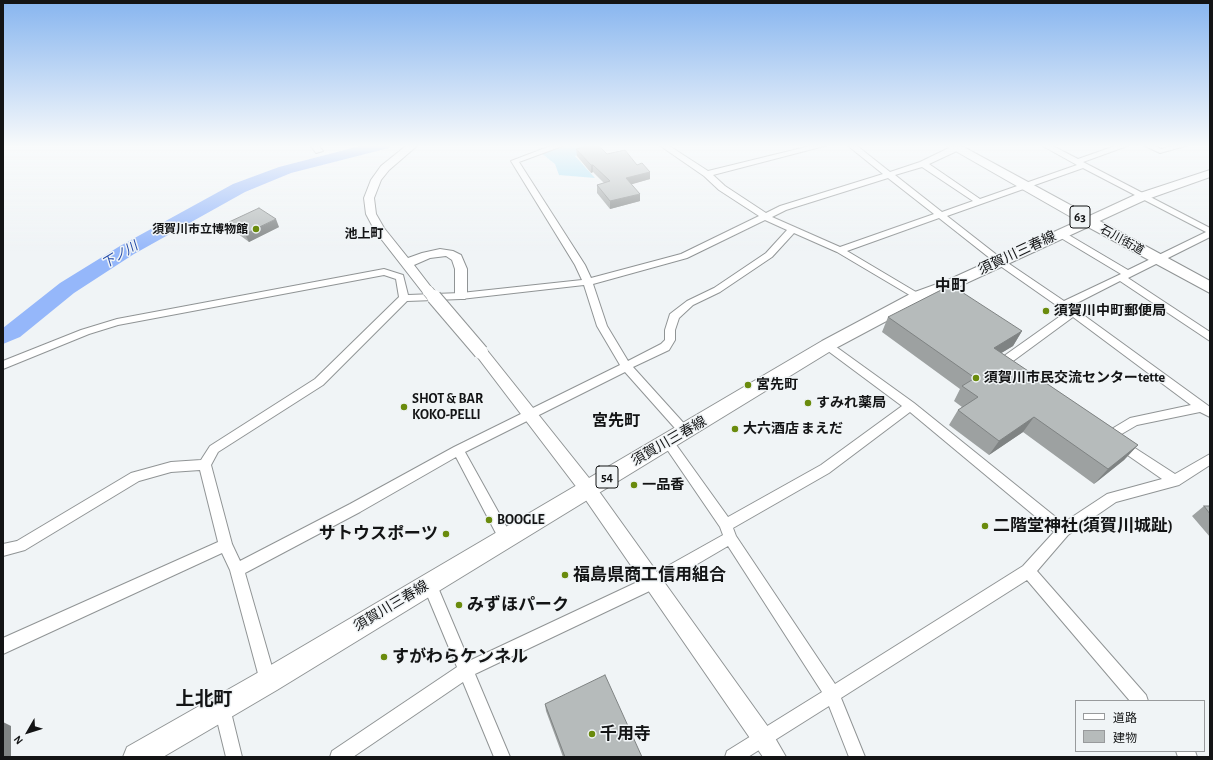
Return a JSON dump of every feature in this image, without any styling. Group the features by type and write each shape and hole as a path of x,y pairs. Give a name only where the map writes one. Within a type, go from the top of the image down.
{"main road":[{"name":"石川街道","path":"1014,180 1210,288"},
{"path":"1089,221 1141,197 1189,180"},
{"name":"須賀川三春線","path":"137,757 268,681 505,537 676,437 828,345 918,297 954,283 999,261 1089,221"}],"street":[{"path":"376,180 369,198 368,206 370,214 379,230 428,291 481,352 587,488 764,738 775,757"},
{"path":"527,180 580,265 588,282 602,326 626,366 676,437 728,531 832,694 857,757"},
{"path":"714,180 722,188 766,216 792,230 840,250 918,297"},
{"path":"268,681 237,570 225,545 205,465 214,449 319,382 404,298 461,296 588,282 684,256 783,208 827,193 873,180"},
{"path":"896,180 999,261 1068,309 1206,410"},
{"path":"947,180 978,201"},
{"path":"840,250 1038,180"},
{"path":"1110,180 1210,231"},
{"path":"237,570 355,508 458,450 665,347 670,340 670,330 674,316 690,302 717,290 769,255 792,230"},
{"path":"1059,234 1125,276 1210,337"},
{"path":"1014,372 1001,364 1068,309 1125,276 1210,234"},
{"path":"406,264 440,252 449,253 457,258 461,269 461,296"},
{"path":"3,365 85,332 117,322 300,289 384,272 400,277 404,298"},
{"path":"828,345 910,406 1063,531"},
{"path":"338,757 466,670 653,582 728,531 825,469 910,406"},
{"path":"1109,436 1134,421 1206,410"},
{"path":"1096,428 1175,480"},
{"path":"458,450 505,537"},
{"path":"733,757 1028,571 1063,531 1112,498 1175,480 1210,459"},
{"path":"3,550 20,546 135,477 171,467 205,465"},
{"path":"3,646 225,545"},
{"path":"1028,571 1139,700"},
{"path":"429,583 502,757"},
{"path":"222,708 234,757"}],"building":[{"path":"628,180 640,194 610,201 597,185 610,181"},
{"path":"259,208 276,219 245,234 229,222"},
{"name":"須賀川市民交流センターtette","path":"951,285 1022,331 994,348 1138,445 1108,469 1034,417 999,441 958,410 978,397 962,386 975,378 888,317"},
{"path":"1204,506 1210,506 1210,514"},
{"name":"千用寺","path":"605,675 642,757 565,757 545,704"}],"waterway":[{"name":"下ノ川","path":"3,337 12,332 67,288 127,250 239,188 258,180"}],"place":[{"name":"須賀川市立博物館","path":"256,229"},
{"name":"須賀川中町郵便局","path":"1046,311"},
{"name":"須賀川市民交流センターtette","path":"976,378"},
{"name":"宮先町","path":"748,385"},
{"name":"すみれ薬局","path":"808,403"},
{"name":"SHOT & BAR KOKO-PELLI","path":"404,407"},
{"name":"大六酒店 まえだ","path":"735,429"},
{"name":"一品香","path":"634,485"},
{"name":"BOOGLE","path":"489,520"},
{"name":"二階堂神社(須賀川城趾)","path":"985,526"},
{"name":"サトウスポーツ","path":"446,534"},
{"name":"福島県商工信用組合","path":"565,575"},
{"name":"みずほパーク","path":"459,605"},
{"name":"すがわらケンネル","path":"384,657"},
{"name":"千用寺","path":"592,734"}],"district":[{"name":"池上町","path":"364,234"},
{"name":"中町","path":"951,286"},
{"name":"宮先町","path":"616,421"},
{"name":"上北町","path":"204,699"}]}
